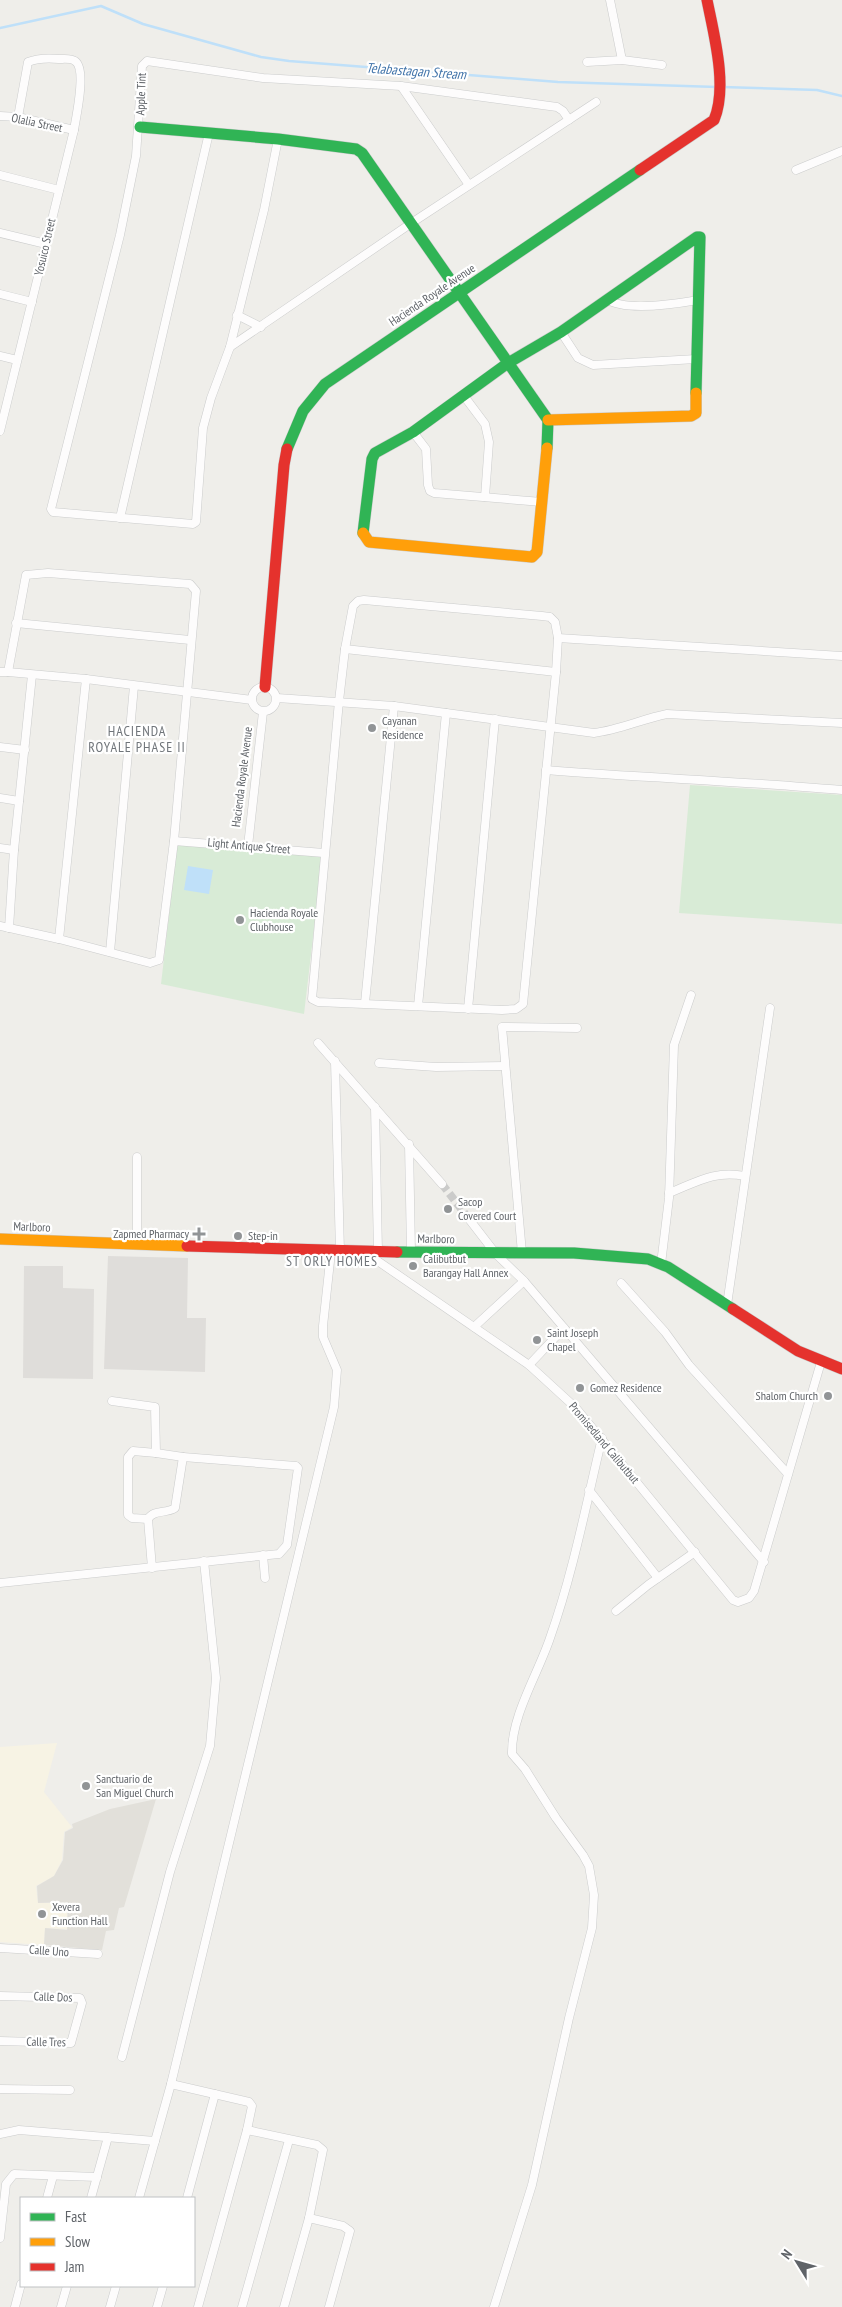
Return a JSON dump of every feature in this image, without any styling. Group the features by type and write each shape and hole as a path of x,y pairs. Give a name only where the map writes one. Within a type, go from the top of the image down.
{"street":[{"path":"610,0 622,60"},
{"name":"Hacienda Royale Avenue","path":"265,687 284,465 288,442 298,418 311,396 325,384 714,120 720,103 719,80 707,0"},
{"name":"Yosuico Street","path":"0,431 2,414 32,302 74,130 80,85 79,66 76,62 72,59 51,58 28,62 18,117"},
{"path":"587,62 622,60 662,65"},
{"name":"Apple Tint","path":"120,518 58,513 53,512 51,509 122,225 140,127 142,66 147,61 292,81 402,86 557,107 568,120"},
{"path":"402,86 469,185"},
{"path":"230,347 413,222 596,102"},
{"name":"Olalia Street","path":"0,116 18,117 74,130"},
{"path":"140,127 278,139 356,149 362,153 413,222 508,363 548,420 549,427 537,552 532,557 526,558 369,542 363,535 363,529 372,459 375,453 413,432 508,363 560,332 699,236 701,240 696,359 696,412 693,415 548,420"},
{"path":"209,133 120,518 193,524 196,522 203,428 214,389 230,347 264,210 278,139"},
{"path":"796,170 842,151"},
{"path":"0,175 59,190"},
{"path":"0,233 46,244"},
{"path":"0,294 32,302"},
{"path":"607,299 614,304 632,305 680,303 698,300"},
{"path":"237,315 261,327"},
{"path":"560,332 578,358 593,365 696,359"},
{"path":"0,356 17,360"},
{"path":"464,396 485,424 489,442 485,497"},
{"path":"413,432 426,449 430,491 434,493 542,502"},
{"path":"0,926 59,938 150,963 159,960 174,841 187,690 190,640 196,591 190,584 48,573 26,574 4,672 187,690 252,700"},
{"path":"364,600 542,616 555,622 558,638 556,672 524,1004 516,1009 468,1009 318,1002 312,999 324,853 345,649 353,606 358,601 364,600"},
{"path":"16,623 190,640"},
{"path":"558,638 842,656"},
{"path":"345,649 556,672"},
{"path":"9,928 14,850 32,675"},
{"path":"59,938 86,679"},
{"path":"110,952 134,686"},
{"path":"265,687 270,689 276,698 273,708 263,712 254,705 252,700 256,690 265,687"},
{"path":"276,698 339,700 394,706 496,719 551,729 594,733 610,731 644,719 667,714 842,723"},
{"path":"365,1003 394,706"},
{"name":"Hacienda Royale Avenue","path":"248,846 263,712"},
{"path":"418,1006 446,713"},
{"path":"468,1009 496,719"},
{"path":"0,747 25,750"},
{"path":"546,770 636,778 746,781 842,790"},
{"path":"0,798 19,801"},
{"name":"Light Antique Street","path":"174,841 324,853"},
{"path":"0,848 14,850"},
{"path":"661,1264 669,1193 674,1045 691,995"},
{"path":"727,1305 770,1008"},
{"path":"522,1253 502,1026 578,1028"},
{"path":"318,1042 442,1184"},
{"path":"139,2197 171,2084 334,1406 337,1370 323,1337 323,1326 336,1252 335,1061"},
{"path":"379,1063 436,1067 505,1066"},
{"path":"375,1107 378,1252"},
{"path":"409,1144 411,1252"},
{"path":"137,1244 138,1157"},
{"path":"669,1193 714,1175 732,1174 745,1176"},
{"path":"469,1219 496,1254 524,1281 764,1562"},
{"name":"Marlboro","path":"0,1239 336,1252 574,1253 648,1259 661,1264 798,1351 821,1362 842,1368"},
{"name":"Promisedland Calibutbut","path":"364,1252 529,1365 576,1408 696,1552 733,1600 738,1602 749,1598 754,1591 821,1362"},
{"path":"474,1327 524,1281"},
{"path":"620,1283 661,1327 689,1364 788,1474"},
{"path":"529,1365 564,1328"},
{"path":"112,1401 157,1409 156,1454"},
{"path":"494,2307 532,2184 569,2018 592,1928 594,1895 589,1866 526,1769 512,1754 512,1745 520,1713 553,1630 602,1438"},
{"path":"0,1583 279,1554 287,1545 298,1468 291,1465 133,1451 128,1457 128,1515 132,1518 148,1519"},
{"path":"152,1568 148,1519 154,1512 175,1508 183,1456"},
{"path":"589,1490 658,1578"},
{"path":"616,1611 658,1578 696,1552"},
{"path":"263,1555 265,1578"},
{"path":"122,2057 170,1872 210,1746 216,1678 204,1561"},
{"name":"Calle Uno","path":"0,1948 98,1954"},
{"name":"Calle Dos","path":"0,1996 80,1998 82,2003 78,2022"},
{"name":"Calle Tres","path":"0,2041 71,2043 78,2022"},
{"path":"171,2084 251,2104 247,2130 198,2307"},
{"path":"0,2089 70,2090"},
{"path":"187,2197 215,2094"},
{"path":"0,2134 20,2130 154,2142"},
{"path":"247,2130 317,2145 323,2150 310,2218 284,2307"},
{"path":"91,2197 108,2137"},
{"path":"242,2307 288,2140"},
{"path":"0,2238 6,2184 14,2174 97,2177"},
{"path":"47,2197 53,2176"},
{"path":"310,2218 343,2226 350,2231 329,2307"},
{"path":"15,2307 20,2287"},
{"path":"62,2307 67,2287"},
{"path":"110,2307 116,2287"},
{"path":"158,2307 163,2287"}],"shaded area":[{"path":"108,1256 188,1258 187,1318 206,1318 205,1372 104,1369"},
{"path":"24,1266 63,1266 63,1288 94,1289 93,1379 23,1378"},
{"path":"57,1743 44,1792 72,1827 64,1832 62,1860 54,1876 36,1886 38,1903 67,1903 67,1929 45,1928 44,1945 0,1942 0,1747"},
{"path":"156,1799 124,1907 119,1908 114,1930 106,1931 102,1950 44,1945 45,1928 67,1930 68,1902 38,1903 37,1886 54,1876 63,1860 65,1832 73,1828 72,1824 110,1809"}],"green space":[{"path":"690,785 842,795 842,924 679,913"},
{"path":"178,838 323,852 304,1014 161,984"}],"water":[{"path":"188,866 213,870 209,894 184,890"}],"waterway":[{"name":"Telabastagan Stream","path":"0,28 101,6 143,24 261,57 289,61 558,82 717,87"},
{"name":"Telabastagan Stream","path":"723,87 817,90 842,96"}],"tunnel":[{"path":"442,1184 469,1219"}],"traffic: fast":[{"path":"140,127 278,139 356,149 362,153 548,420 547,448"},
{"path":"287,449 303,411 325,384 640,170"},
{"path":"363,533 372,459 375,453 413,432 508,363 561,332 697,237 700,237 696,393"},
{"path":"397,1252 574,1253 648,1259 668,1267 733,1309"}],"traffic: slow":[{"path":"548,420 691,416 696,413 696,393"},
{"path":"363,533 369,542 532,557 537,552 547,448"},
{"path":"0,1239 187,1246"}],"traffic: jam":[{"path":"640,170 714,120 718,107 720,77 707,0"},
{"path":"265,687 284,465 287,449"},
{"path":"187,1246 397,1252"},
{"path":"733,1309 798,1351 842,1369"}],"place":[{"name":"Cayanan Residence","path":"372,728"},
{"name":"Hacienda Royale Clubhouse","path":"240,920"},
{"name":"Sacop Covered Court","path":"448,1209"},
{"name":"Zapmed Pharmacy","path":"199,1234"},
{"name":"Step-in","path":"238,1236"},
{"name":"Calibutbut Barangay Hall Annex","path":"413,1266"},
{"name":"Saint Joseph Chapel","path":"537,1340"},
{"name":"Gomez Residence","path":"580,1388"},
{"name":"Shalom Church","path":"828,1396"},
{"name":"Sanctuario de San Miguel Church","path":"86,1786"},
{"name":"Xevera Function Hall","path":"42,1914"}],"district":[{"name":"HACIENDA ROYALE PHASE II","path":"137,740"},
{"name":"ST ORLY HOMES","path":"332,1261"}]}
